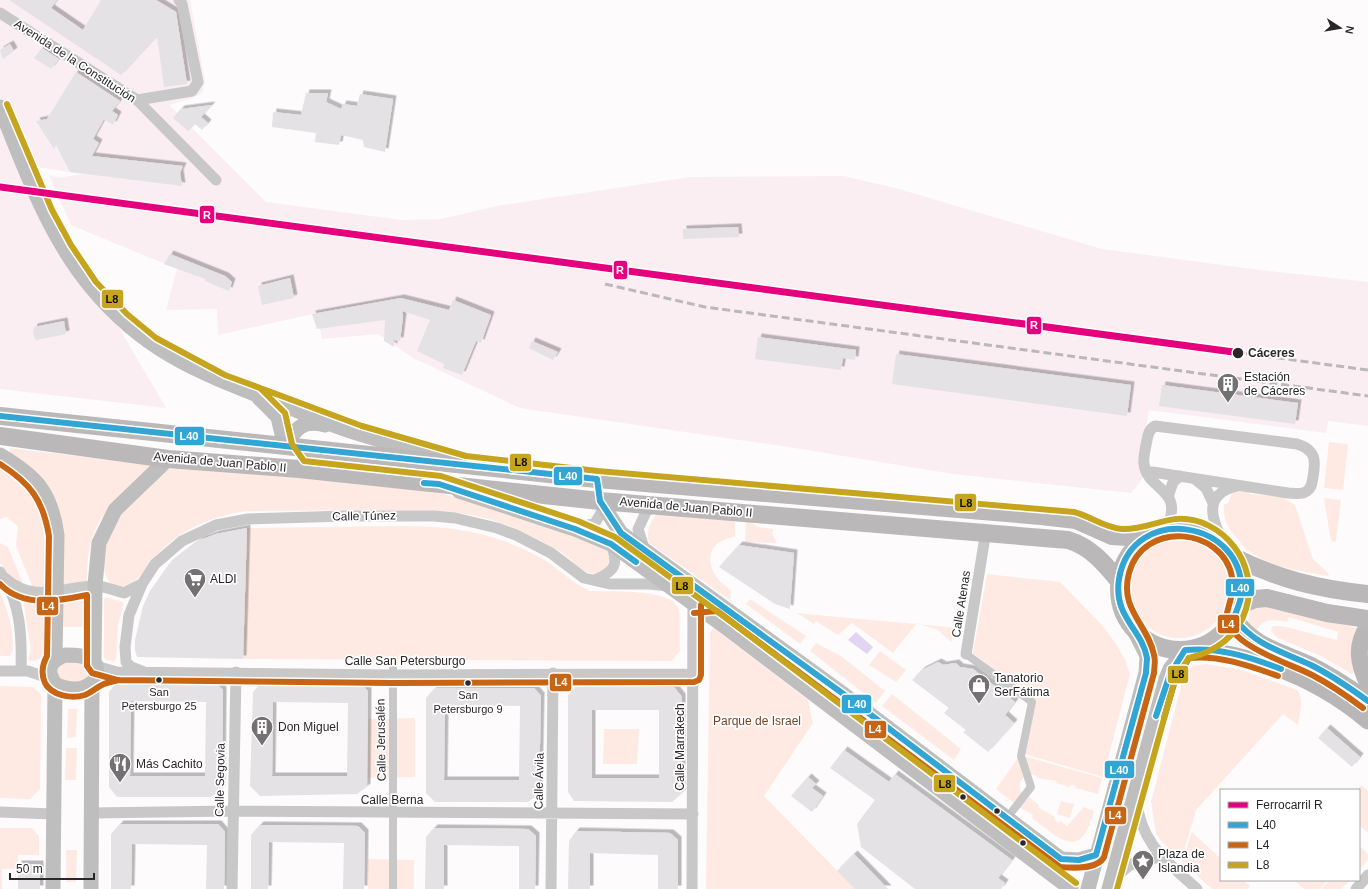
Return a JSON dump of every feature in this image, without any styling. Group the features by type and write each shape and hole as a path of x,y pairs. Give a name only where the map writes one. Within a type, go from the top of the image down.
{"highway":[{"name":"Avenida de Juan Pablo II","path":"0,416 597,479 1041,516 1076,520 1112,536 1127,537 1158,532"},
{"name":"Avenida de Juan Pablo II","path":"0,436 168,459 299,469 602,504 656,504 1068,540 1081,544 1094,553 1119,581"},
{"path":"285,447 299,469"},
{"path":"597,479 602,504"},
{"path":"1228,551 1238,568 1241,583 1236,612 1224,632 1216,639 1189,649 1163,648 1152,644 1134,630 1123,612 1120,602 1119,581 1126,559 1134,548 1158,532 1179,527 1202,531 1212,536 1228,551 1257,568 1303,584 1331,590 1368,594"},
{"path":"1236,612 1255,599 1267,598 1327,613 1368,619"}],"main road":[{"path":"0,107 23,165 45,213 64,249 90,287 140,336 163,352 195,370 222,382 359,434"},
{"path":"254,394 278,417 285,447"},
{"path":"285,447 299,427 310,423 359,434 464,464"},
{"path":"0,455 29,474 50,504 57,535 53,672 53,889"},
{"path":"91,889 95,585 99,543 115,510 168,459"},
{"path":"439,484 575,529 611,544 670,586 1071,889"},
{"path":"602,504 621,533 644,548 842,692 1061,859 1079,860 1096,855"},
{"path":"1236,612 1246,635 1258,643 1310,665 1368,701"},
{"path":"1368,626 1363,634 1358,653 1362,672 1368,684"},
{"path":"1088,889 1146,673 1147,656 1134,630"},
{"path":"1110,887 1166,679 1170,670 1189,649 1223,652 1250,658 1308,680 1334,695 1368,720"},
{"path":"53,672 65,655 75,655 85,657 95,673"},
{"path":"53,672 74,690 84,688 95,673"}],"street":[{"path":"137,100 192,91 198,82 182,4 179,0"},
{"name":"Avenida de la Constitución","path":"0,13 137,100 216,180"},
{"path":"1146,471 1240,486 1301,493 1308,491 1312,486 1315,464 1314,456 1309,450 1297,444 1158,426 1148,432 1144,463 1146,471 1168,497 1171,504 1172,513 1158,532"},
{"path":"1168,497 1173,482 1180,476"},
{"path":"1193,478 1206,488 1213,503"},
{"path":"1228,551 1213,517 1213,503 1216,496 1224,490 1240,486"},
{"path":"575,529 595,523 602,504"},
{"path":"644,548 638,529 646,512 656,504"},
{"name":"Calle Túnez","path":"144,672 126,662 124,647 129,615 142,584 155,564 182,541 216,525 248,519 346,516 434,516 473,521 497,528 533,543 551,553 584,578 610,584 649,584 670,586"},
{"name":"Calle Atenas","path":"984,543 966,654 1032,702 1021,756 1031,787 1007,818"},
{"path":"595,580 605,576 613,568 616,558 611,544"},
{"path":"2,575 18,589 38,593 56,592 95,585 124,593 142,584"},
{"path":"2,575 15,601 21,627 25,671"},
{"path":"687,580 692,591 694,605 719,603"},
{"name":"Calle Marrakech","path":"692,889 694,605"},
{"name":"Calle Jerusalén","path":"392,662 394,813 393,889"},
{"path":"0,671 53,672"},
{"name":"Calle San Petersburgo","path":"95,673 236,672 393,675 554,673 693,674"},
{"name":"Calle Segovia","path":"232,889 232,811 236,672"},
{"name":"Calle Ávila","path":"551,889 554,673"},
{"path":"838,712 842,692"},
{"path":"1135,792 1137,812 1143,830 1153,847 1196,889"},
{"name":"Calle Berna","path":"91,813 232,811 693,814"},
{"path":"0,812 53,814"},
{"path":"1031,859 1042,844"},
{"path":"1110,887 1122,870 1133,862 1162,857"},
{"path":"1356,889 1368,875"}],"shaded area":[{"path":"0,0 190,0 205,81 202,93 193,98 169,105 266,202 401,220 441,219 497,206 690,177 844,176 899,189 1102,249 1252,269 1368,282 1368,426 1328,421 1326,433 1149,410 1144,444 1146,474 1131,493 953,474 789,447 520,408 413,358 378,334 322,339 317,313 218,335 217,309 166,310 177,269 71,225 49,175 58,178 83,174 24,165 166,408 0,389"},
{"path":"856,632 873,647 867,654 848,640"}],"green space":[{"path":"1329,442 1348,444 1343,490 1324,488"},
{"path":"10,448 151,465 113,503 96,528 91,543 88,560 87,581 62,586 60,522 9,453"},
{"path":"0,461 17,473 29,486 37,500 42,515 44,531 44,586 33,588 16,546 18,526 6,517 0,519"},
{"path":"175,466 425,490 493,508 602,545 609,551 609,560 604,571 596,574 590,573 579,567 561,552 514,528 483,517 468,514 421,510 247,511 221,516 186,531 165,547 132,584 124,587 115,586 108,580 104,571 106,550 113,528 123,512 140,493 169,469"},
{"path":"1240,490 1247,491 1250,494 1282,497 1295,505 1313,559 1329,574 1328,576 1277,565 1257,557 1245,548 1228,526 1224,514 1224,504 1228,503 1232,493"},
{"path":"1324,498 1341,500 1336,541 1332,542 1330,536"},
{"path":"659,512 735,518 735,537 719,542 711,552 710,559 714,573 731,591 730,600 649,543 648,530 653,519"},
{"path":"746,519 758,527 773,529 772,534 777,543 745,542"},
{"path":"393,526 433,527 486,536 504,541 541,558 577,584 590,591 638,592 663,597 673,602 679,611 680,651 671,661 243,659 247,528"},
{"path":"1179,538 1198,542 1214,553 1225,569 1229,588 1225,607 1214,623 1198,634 1179,638 1160,634 1144,623 1133,607 1129,588 1133,569 1144,553 1160,542"},
{"path":"0,543 8,547 23,584 12,580 0,563"},
{"path":"987,574 1060,582 1101,624 1117,645 1130,674 1103,777 1025,754 1035,700 973,653"},
{"path":"0,593 11,624 13,642 10,656 0,656"},
{"path":"79,595 85,598 85,627 61,627 61,599"},
{"path":"106,597 124,602 118,625 116,660 113,662 106,660 104,657 104,599"},
{"path":"23,598 37,603 44,608 43,657 34,661 28,660 31,651"},
{"path":"750,599 806,636 800,644 746,604"},
{"path":"1266,605 1358,628 1355,672 1352,674 1321,656 1278,638 1271,631 1273,626 1282,626 1337,640 1338,632 1289,617 1287,622 1273,620 1265,622 1258,627 1255,632 1248,621 1251,609"},
{"path":"797,613 916,624 893,653 852,623 838,635 816,621 814,624"},
{"path":"921,624 957,628 951,642 938,630"},
{"name":"Parque de Israel","path":"714,628 808,700 813,723 764,796 855,889 706,889 710,632"},
{"path":"816,643 841,656 885,691 876,703 810,651"},
{"path":"880,651 906,670 896,682 869,665"},
{"path":"70,661 88,665 91,672 89,678 73,684 57,678 56,671 62,664"},
{"path":"1206,664 1242,670 1297,690 1301,697 1301,707 1298,725 1283,714 1196,810 1181,860 1161,841 1156,833 1151,802 1184,675 1193,666"},
{"path":"0,686 33,687 41,695 40,789 30,799 0,798"},
{"path":"892,694 961,749 954,760 882,706"},
{"path":"68,709 77,709 76,737 67,738"},
{"path":"415,718 415,777 367,778 368,719"},
{"path":"604,729 639,729 637,764 603,764"},
{"path":"66,748 77,748 76,780 65,780"},
{"path":"1023,756 1102,778 1098,794 1075,788 1076,786 1071,785 1070,787 1056,783 1057,781 1037,778 1037,776 1032,774 1031,776"},
{"path":"1018,758 1024,777 1020,785 1022,793 1015,804 996,789"},
{"path":"1361,785 1368,791 1368,833 1360,826 1360,789 1358,789"},
{"path":"1028,796 1039,805 1038,807 1055,817 1054,819 1059,823 1060,821 1067,826 1084,807 1094,811 1089,827 1083,836 1076,841 1069,842 1061,839 1032,818 1033,815 1019,807"},
{"path":"1061,801 1074,804 1070,818 1057,814"},
{"path":"0,828 32,828 39,836 39,855 18,855 18,869 2,869 2,889 0,889"},
{"path":"1192,832 1220,858 1220,881 1244,881 1250,886 1247,889 1212,889 1182,862"},
{"path":"1361,847 1368,854 1368,860 1360,869"},
{"path":"66,850 77,850 76,882 66,882"},
{"path":"368,859 414,860 414,889 368,889"},
{"path":"1295,881 1327,881 1320,889 1304,889"},
{"path":"1329,881 1349,881 1341,889 1321,889"}],"building":[{"path":"9,0 57,0 51,8 83,30 101,0 156,0 176,12 187,84 164,87 157,36 121,75"},
{"path":"10,44 14,51 3,59 0,50"},
{"path":"42,48 59,59 51,69 34,58"},
{"path":"76,72 120,101 112,111 118,115 113,125 104,119 93,139 99,143 92,156 183,166 180,173 182,186 70,172 56,145 54,149 36,121 47,119"},
{"path":"306,93 328,93 326,102 341,109 343,104 357,106 360,94 393,99 385,152 364,147 363,140 341,135 339,145 315,142 316,133 272,127 273,112 301,115"},
{"path":"212,105 201,117 208,123 202,130 195,124 188,131 173,118 181,109"},
{"path":"738,227 739,237 683,239 683,229"},
{"path":"170,254 225,276 232,282 229,291 205,281 205,279 164,264"},
{"path":"290,278 294,298 262,305 258,286"},
{"path":"401,298 449,310 453,300 491,315 481,343 476,341 462,375 443,368 444,364 417,351 430,320 402,311 403,317 400,341 394,340 394,347 384,341 385,320 317,329 312,314"},
{"path":"64,321 66,334 36,340 33,334 34,327"},
{"path":"758,337 856,350 855,360 843,358 841,370 755,359"},
{"path":"532,341 558,352 553,360 529,348"},
{"path":"896,354 1131,385 1127,416 892,384"},
{"name":"Estación de Cáceres","path":"1162,385 1298,403 1295,424 1159,406"},
{"name":"ALDI","path":"247,528 243,659 137,657 135,651 135,640 143,606 150,591 169,564 200,540 216,534"},
{"path":"739,545 794,553 790,609 775,604 719,567"},
{"name":"Tanatorio SerFátima","path":"938,662 943,665 956,663 960,667 973,669 1015,702 1005,715 1014,723 988,752 963,732 966,730 944,713 949,708 912,680 922,670"},
{"path":"117,682 216,683 223,690 222,789 211,797 117,797 109,787 109,692","holes":["131,701 206,702 205,776 130,776"]},
{"name":"Don Miguel","path":"262,682 360,683 368,691 367,787 357,794 260,796 250,786 253,692","holes":["273,702 348,703 347,776 272,776"]},
{"path":"577,686 674,687 682,697 682,793 672,802 574,801 568,792 568,695","holes":["592,710 659,710 659,778 592,778"]},
{"path":"435,688 534,688 541,696 539,794 528,802 435,802 426,793 426,698","holes":["445,705 520,706 519,780 444,780"]},
{"path":"1327,728 1360,757 1352,767 1318,738"},
{"path":"844,750 889,782 895,774 1012,860 998,878 1005,883 1001,889 915,889 861,847 857,824 875,800 830,768"},
{"path":"808,777 816,784 812,788 823,796 812,812 791,796"},
{"path":"120,824 218,824 225,832 224,889 206,889 207,845 132,844 131,889 111,889 111,834"},
{"path":"260,825 358,826 365,833 364,889 343,889 344,843 269,842 268,889 251,889 251,835"},
{"path":"434,828 528,829 536,836 535,889 519,889 519,846 444,845 444,889 425,889 426,837"},
{"path":"576,831 670,833 678,840 678,889 658,889 658,855 590,853 590,889 568,889 569,841"},
{"path":"854,854 888,889 855,889 837,871"},
{"path":"18,864 40,864 40,889 18,889"}],"railway":[{"path":"605,284 705,307 1368,396"},
{"path":"1241,353 1368,370"}],"rail line":[{"name":"R","path":"0,187 1241,353"}],"transit line":[{"name":"L8","path":"7,104 52,210 71,245 96,282 127,314 156,338 225,375 362,426 466,456 598,471 1074,512 1104,524 1122,529 1143,527 1176,519 1193,520 1209,526 1222,535 1234,546 1242,560 1248,576 1249,592 1246,609 1242,619 1231,635 1208,652 1189,658 1175,679 1117,889"},
{"name":"L8","path":"260,388 285,413 292,444 304,461 441,476 578,521 615,537 729,620 1076,883"},
{"name":"L40","path":"0,416 597,479 600,501 621,533 842,693 1061,859 1079,860 1096,855 1146,673 1147,658 1144,648 1124,613 1118,592 1119,579 1128,554 1145,538 1165,530 1188,530 1209,536 1227,550 1238,570 1241,598 1234,618 1242,627 1251,635 1270,647 1311,665 1368,701"},
{"name":"L4","path":"0,464 11,471 28,486 34,494 43,512 49,536 47,656 43,670 45,683 57,694 74,697 85,695 104,684 119,680"},
{"name":"L40","path":"424,483 439,484 575,529 611,544 636,562"},
{"name":"L4","path":"694,613 717,611 1060,867 1077,868 1090,866 1101,861 1104,857 1154,673 1155,660 1151,644 1131,607 1127,586 1129,573 1137,556 1150,544 1165,538 1182,536 1199,540 1214,548 1226,560 1232,577 1233,588 1226,619 1231,629 1240,638 1264,654 1320,679 1363,708"},
{"name":"L4","path":"0,584 9,592 30,600 53,600 87,595 87,666 92,673 117,680 393,683 694,682 699,680 701,675 701,605"},
{"name":"L40","path":"1156,716 1170,674 1185,650 1198,649 1234,654 1281,669"},
{"name":"L4","path":"1164,718 1174,684 1189,658 1212,658 1235,662 1278,676"}],"place":[{"name":"Cáceres","path":"1238,353"},
{"name":"Estación de Cáceres","path":"1228,404"},
{"name":"ALDI","path":"195,598"},
{"name":"San Petersburgo 25","path":"159,680"},
{"name":"San Petersburgo 9","path":"468,683"},
{"name":"Tanatorio SerFátima","path":"979,704"},
{"name":"Don Miguel","path":"262,746"},
{"name":"Más Cachito","path":"120,784"},
{"name":"Plaza de Islandia","path":"1143,880"}]}
